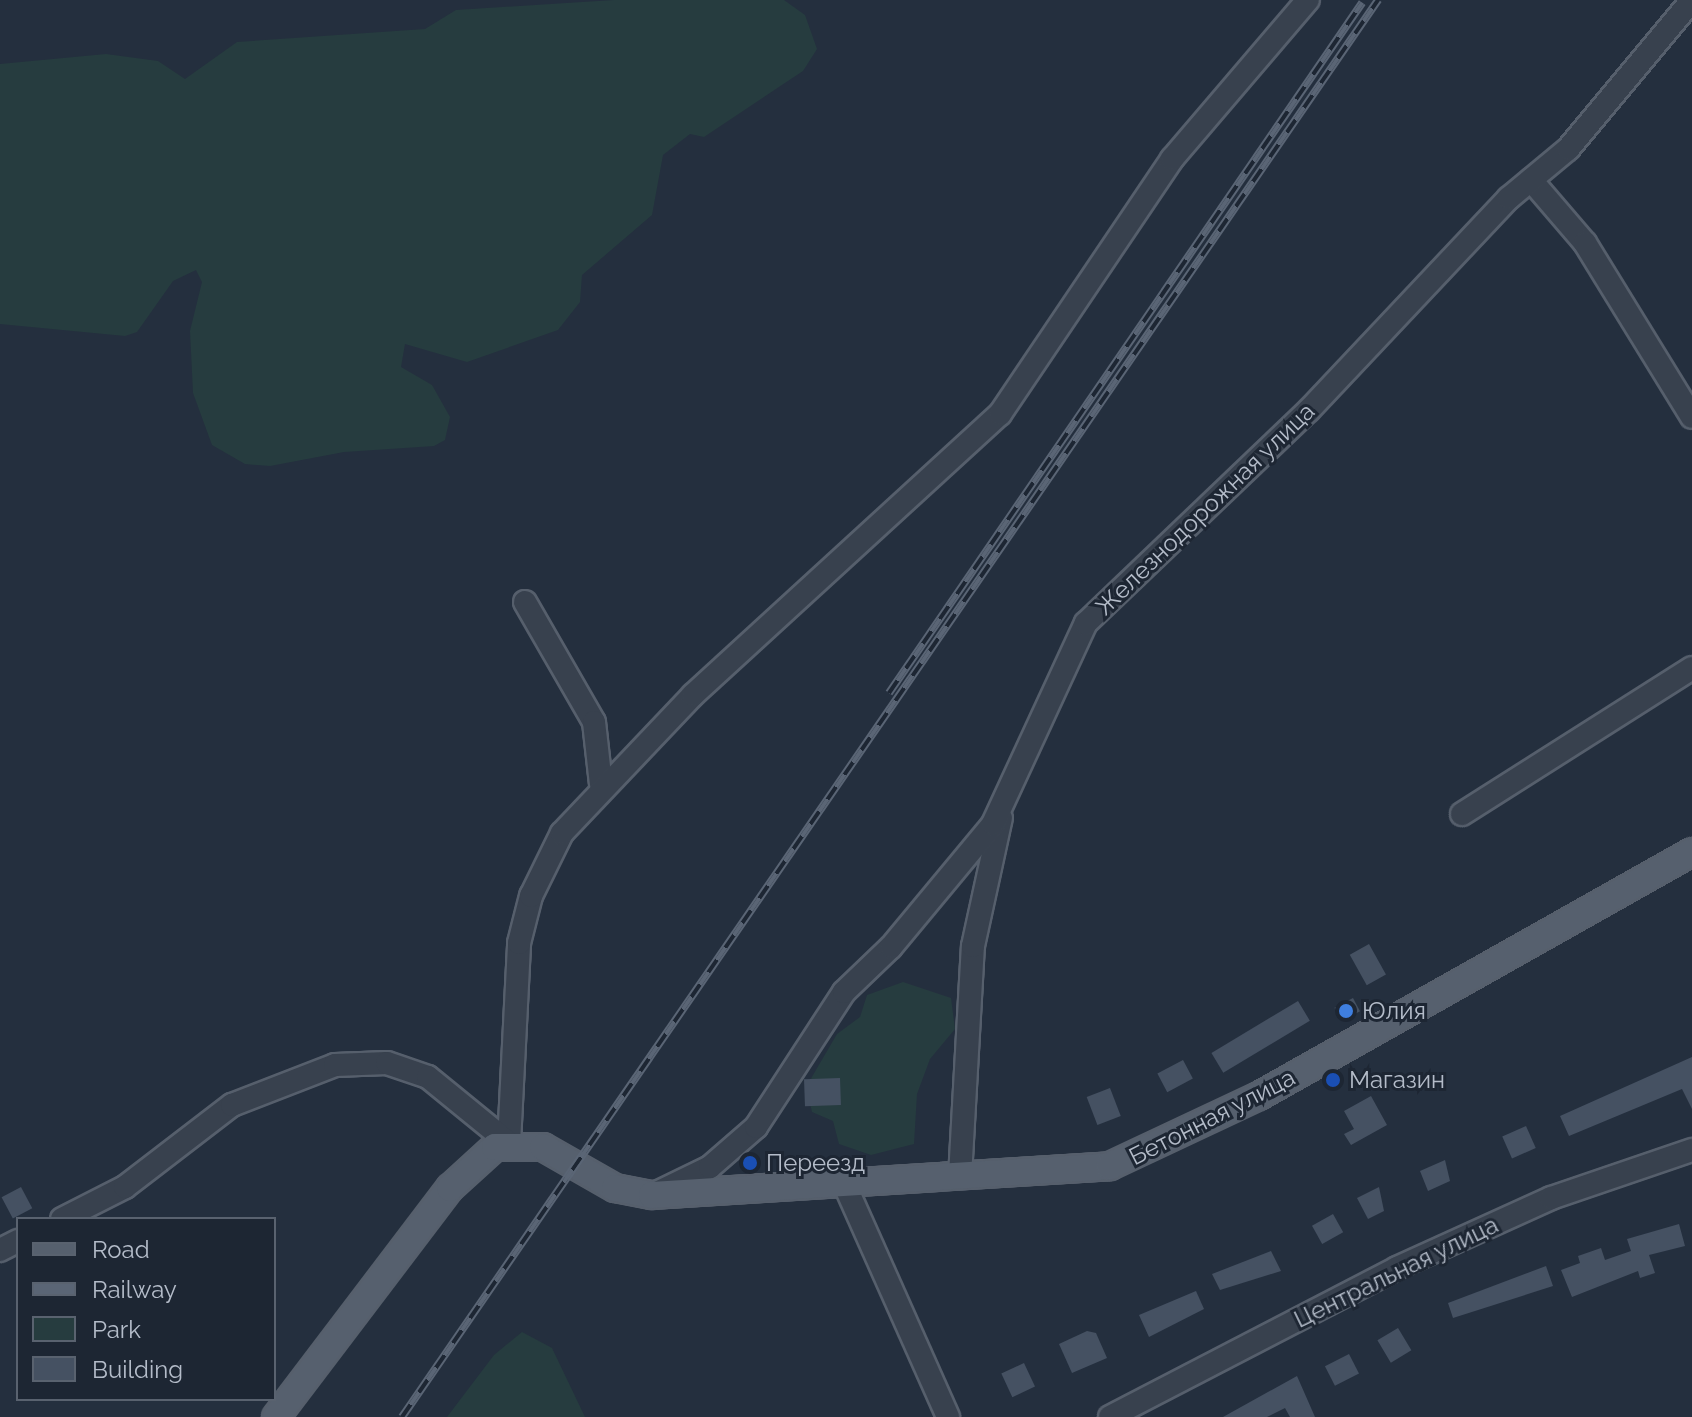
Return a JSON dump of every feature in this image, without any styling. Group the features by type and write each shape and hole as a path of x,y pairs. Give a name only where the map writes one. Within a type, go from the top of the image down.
{"main road":[{"name":"Бетонная улица","path":"640,1193 1086,1170 1147,1154 1692,852"},
{"path":"276,1417 450,1188 483,1155 509,1143 543,1147 640,1193"}],"street":[{"path":"509,1143 512,1023 531,896 562,833 601,784 1000,414 1172,159 1308,0"},
{"name":"Железнодорожная улица","path":"640,1193 710,1167 756,1127 844,992 891,947 993,824 1086,623 1309,410 1531,180 1568,149 1692,0"},
{"path":"1531,180 1585,243 1692,417"},
{"path":"525,602 594,722 601,784"},
{"path":"1462,814 1692,668"},
{"path":"960,1177 973,946 1006,796"},
{"path":"66,1217 125,1187 232,1105 335,1065 387,1063 428,1077 509,1143"},
{"name":"Центральная улица","path":"1110,1417 1411,1262 1551,1198 1692,1150"},
{"path":"844,1183 948,1417"}],"green space":[{"path":"614,0 784,0 805,15 817,49 803,71 704,137 690,134 663,155 652,215 582,275 580,302 558,330 467,362 405,344 401,367 432,385 450,417 445,440 434,446 344,452 270,466 245,464 212,445 193,393 190,331 202,282 196,270 173,281 137,332 125,336 0,324 0,64 106,54 158,61 185,79 237,42 425,29 456,10"},
{"path":"903,982 951,998 955,1029 930,1059 917,1094 914,1144 871,1155 839,1144 833,1121 812,1112 806,1087 837,1034 860,1017 867,995"},
{"path":"522,1332 552,1348 585,1417 447,1417 494,1355"}],"building":[{"path":"1369,944 1386,975 1367,985 1350,955"},
{"path":"1353,998 1360,1011 1342,1021 1334,1008"},
{"path":"1298,1001 1310,1021 1223,1073 1211,1053"},
{"path":"1692,1057 1692,1109 1682,1089 1569,1136 1560,1116"},
{"path":"1183,1060 1193,1079 1167,1092 1157,1074"},
{"path":"840,1078 841,1105 805,1106 804,1079"},
{"path":"1110,1088 1121,1116 1097,1125 1087,1097"},
{"path":"1371,1096 1387,1125 1351,1145 1344,1134 1354,1129 1344,1111"},
{"path":"1526,1126 1536,1148 1512,1159 1502,1137"},
{"path":"1445,1160 1450,1181 1428,1191 1420,1171"},
{"path":"21,1187 32,1208 13,1219 2,1197"},
{"path":"1379,1187 1384,1211 1368,1219 1357,1198"},
{"path":"1333,1214 1343,1232 1322,1244 1312,1226"},
{"path":"1679,1224 1685,1246 1649,1255 1655,1273 1640,1278 1638,1271 1572,1297 1561,1270 1580,1263 1578,1256 1601,1248 1605,1260 1631,1251 1627,1239"},
{"path":"1271,1251 1281,1271 1220,1290 1212,1274"},
{"path":"1546,1266 1553,1286 1453,1318 1448,1303"},
{"path":"1196,1291 1204,1309 1149,1337 1139,1315"},
{"path":"1398,1328 1411,1350 1391,1363 1377,1340"},
{"path":"1087,1331 1096,1333 1107,1358 1072,1373 1059,1344"},
{"path":"1349,1354 1359,1374 1335,1386 1325,1366"},
{"path":"1024,1363 1035,1387 1012,1397 1001,1374"},
{"path":"1297,1376 1315,1417 1290,1417 1285,1408 1267,1417 1223,1417"}],"railway":[{"path":"402,1417 1378,0"},
{"path":"889,693 1362,3"}],"place":[{"name":"Юлия","path":"1346,1011"},
{"name":"Магазин","path":"1333,1080"},
{"name":"Переезд","path":"750,1163"}]}
